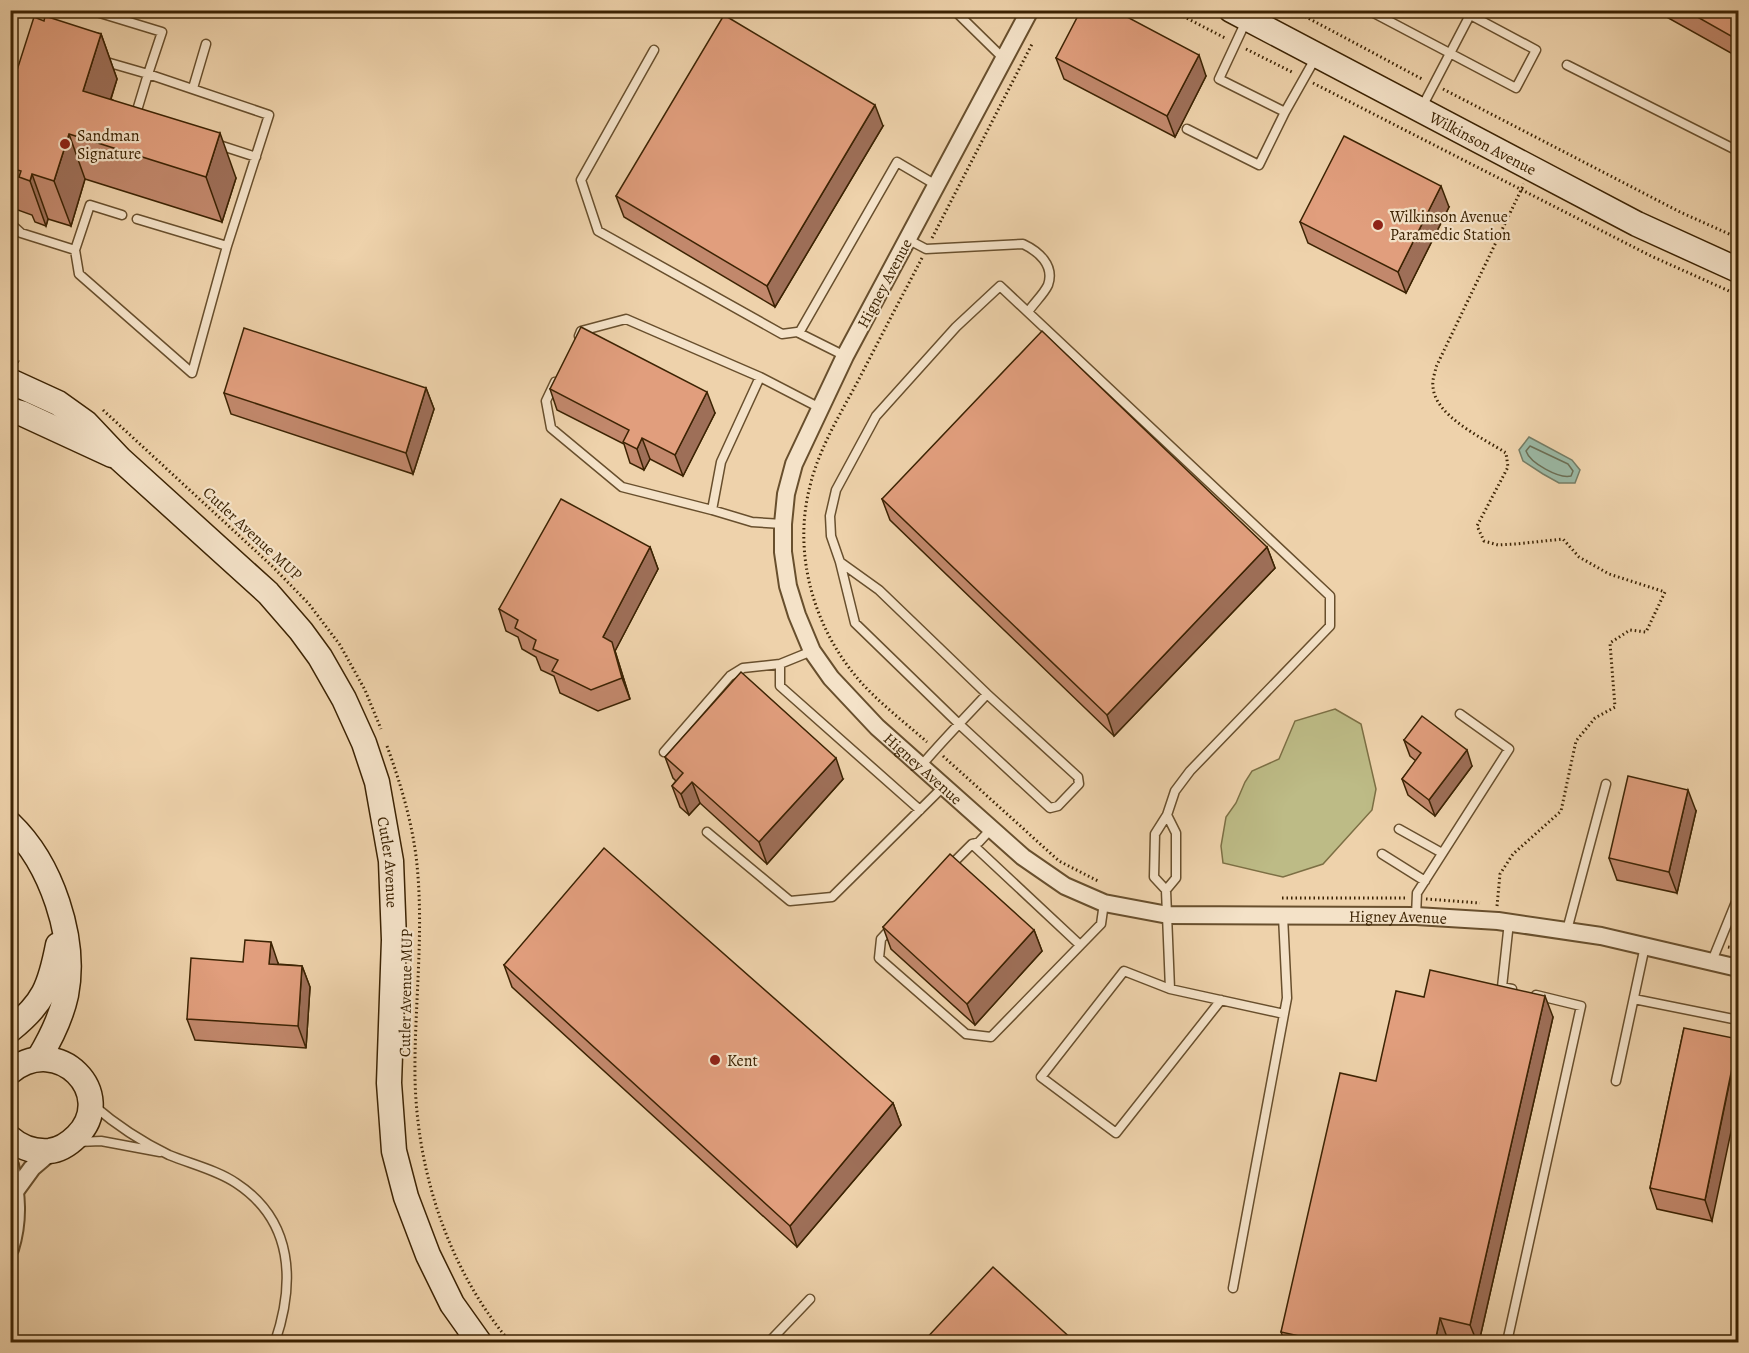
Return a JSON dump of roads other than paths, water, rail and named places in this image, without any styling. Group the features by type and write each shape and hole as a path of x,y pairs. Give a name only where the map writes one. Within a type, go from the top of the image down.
{"street":[{"name":"Higney Avenue","path":"1028,11 845,356 794,464 786,494 783,524 783,552 788,586 812,651 831,678 878,727 1023,857 1065,886 1104,903 1168,915 1416,916 1509,922 1645,945 1738,968"},
{"name":"Wilkinson Avenue","path":"1239,15 1420,110 1527,179 1637,224 1738,270"},
{"name":"Cutler Avenue","path":"16,372 87,423 120,459 275,600 320,657 344,699 364,743 377,782 391,861 394,940 389,1083 394,1151 406,1197 428,1255 452,1304 479,1342"},
{"name":"Cutler Avenue","path":"10,410 120,459"},
{"path":"10,824 21,834 37,857 54,892 69,959 66,994 58,1024 19,1066"},
{"path":"10,1030 30,1014 45,992 53,970 62,922"},
{"path":"16,1190 32,1168 82,1131 88,1117 90,1102 87,1087 68,1065 54,1059 19,1066"},
{"path":"10,1138 27,1149 39,1151 62,1147"},
{"path":"10,1165 16,1190 17,1218 10,1249"}],"lane":[{"path":"90,10 162,32 134,120 142,122"},
{"path":"954,10 1004,59"},
{"path":"1368,10 1516,88 1536,50 1461,10"},
{"path":"1239,15 1236,44 1219,79 1286,112"},
{"path":"1420,110 1470,15"},
{"path":"193,88 206,44"},
{"path":"654,50 581,180 598,231 782,334 799,333 845,356"},
{"path":"1187,129 1259,165 1317,56"},
{"path":"93,58 193,88 269,115 227,246 192,373 80,274 75,250 90,205 122,214"},
{"path":"1567,65 1738,151"},
{"path":"210,142 256,157"},
{"path":"799,333 897,162 936,185"},
{"path":"137,219 227,246"},
{"path":"10,224 21,233 75,250"},
{"path":"907,239 926,249 1023,244 1035,250 1046,263 1049,272 1048,285 1028,312"},
{"path":"840,562 879,590 987,694 1078,777 1079,784 1058,806 1050,808 855,623 831,536 830,516 836,490 876,416 956,327 1000,286 1330,596 1330,626 1190,771 1174,791 1167,815 1155,834 1154,877 1166,890 1170,989"},
{"path":"576,341 581,331 626,319 760,377 820,408"},
{"path":"561,371 546,401 551,428 622,487 752,522 783,524"},
{"path":"712,510 721,462 760,377"},
{"path":"664,752 730,676 743,668 780,664 812,651"},
{"path":"780,664 780,686 920,810"},
{"path":"921,766 987,694"},
{"path":"1416,916 1417,893 1509,748 1460,714"},
{"path":"1567,930 1606,784"},
{"path":"707,832 790,901 832,897 944,786"},
{"path":"1166,890 1176,878 1176,833 1167,815"},
{"path":"942,874 972,844 979,842 991,829"},
{"path":"1399,829 1442,853"},
{"path":"972,844 1080,945"},
{"path":"1382,854 1425,881"},
{"path":"1712,961 1736,910 1738,897"},
{"path":"896,923 881,939 879,958 966,1034 991,1037 1101,924 1104,903"},
{"path":"1233,1288 1287,998 1283,916"},
{"path":"1502,986 1509,922"},
{"path":"1616,1081 1645,945"},
{"path":"1221,1000 1116,1134 1041,1077 1124,971 1170,989 1221,1000 1284,1014"},
{"path":"1491,985 1581,1006 1507,1342"},
{"path":"1634,999 1738,1020"},
{"path":"90,1102 111,1121 167,1154 235,1182 255,1197 276,1226 284,1248 288,1270 286,1299 274,1342"},
{"path":"62,1147 101,1141 167,1154"},
{"path":"769,1342 810,1299"}],"water":[{"path":"1529,437 1572,460 1580,470 1575,483 1559,483 1523,461 1519,450"}],"place":[{"name":"Sandman Signature","path":"65,144"},
{"name":"Wilkinson Avenue Paramedic Station","path":"1378,225"},
{"name":"Kent","path":"715,1060"}]}
